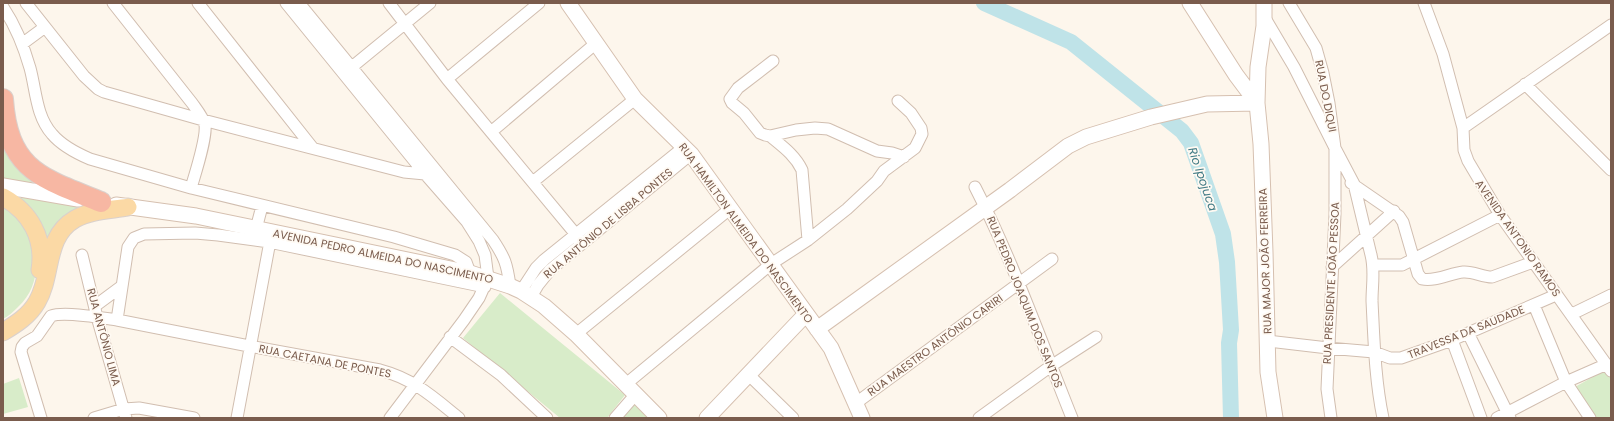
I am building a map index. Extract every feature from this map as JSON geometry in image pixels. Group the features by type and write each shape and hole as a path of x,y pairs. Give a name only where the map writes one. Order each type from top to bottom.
{"highway":[{"path":"3,99 4,116 10,138 13,146 24,162 51,182 101,202"}],"main road":[{"path":"3,197 19,208 33,226 38,236 41,248 41,263 35,288 30,298 15,316 3,324"},
{"path":"3,332 25,317 37,302 44,285 53,245 62,230 69,223 85,215 128,207"}],"street":[{"path":"26,3 84,76 98,89 115,96 203,120 404,172 430,172 497,246 504,257 520,291 536,268 580,238 688,150"},
{"path":"112,3 192,103 203,120 205,126 204,136 191,188"},
{"path":"198,3 312,147"},
{"path":"286,3 347,70 430,172 467,222 479,241 485,255 486,283 464,320 390,418"},
{"path":"299,3 347,70"},
{"path":"389,3 447,79 580,238"},
{"path":"347,70 430,3"},
{"path":"447,79 539,3"},
{"name":"RUA HAMILTON ALMEIDA DO NASCIMENTO","path":"568,3 635,99 688,150 831,348 862,418"},
{"path":"1190,3 1236,75 1257,104"},
{"name":"RUA DO DIQUI","path":"1289,3 1316,48 1329,103 1335,148"},
{"name":"AVENIDA ANTONIO RAMOS","path":"1424,3 1443,54 1463,128 1464,150 1468,161 1500,215 1532,262 1572,314 1609,367"},
{"path":"3,6 22,44 30,68 42,120 52,134 65,146 90,159 191,188 394,237 455,255 466,262 470,273"},
{"name":"RUA PRESIDENTE JOÃO PESSOA","path":"1264,10 1354,184 1374,265 1372,294 1374,352 1383,418"},
{"name":"RUA MAJOR JOÃO FERREIRA","path":"1264,10 1258,67 1257,104 1261,144 1268,372 1275,418"},
{"path":"1463,128 1611,25"},
{"path":"22,44 45,27"},
{"path":"491,132 596,44"},
{"path":"773,61 738,88 730,98 732,103 744,113 760,133 770,136 796,159 802,170 808,240"},
{"path":"1236,75 1258,67"},
{"path":"1525,84 1611,170"},
{"path":"534,182 635,99"},
{"path":"615,418 631,389 771,264 808,240 860,197 877,181 884,171 915,148 922,134 921,128 911,113 898,101"},
{"path":"817,329 1010,190 1068,146 1086,137 1151,117 1207,104 1257,104"},
{"path":"770,136 796,130 815,128 828,129 871,149 904,157"},
{"name":"RUA PRESIDENTE JOÃO PESSOA","path":"1331,418 1327,389 1335,214 1335,148"},
{"path":"1335,179 1354,184 1399,216 1403,222 1418,274 1425,280 1463,272 1492,277 1532,262"},
{"name":"AVENIDA PEDRO ALMEIDA DO NASCIMENTO","path":"3,186 128,207 196,216 256,229 270,237 470,273 486,283 520,291 544,306 576,334 659,418"},
{"name":"RUA PEDRO JOAQUIM DOS SANTOS","path":"975,187 1019,284 1072,418"},
{"path":"256,229 262,206"},
{"path":"576,334 731,208"},
{"path":"1332,267 1394,211"},
{"path":"1374,265 1398,266 1500,215"},
{"path":"117,320 128,247 134,238 144,234 195,233 270,237 486,283"},
{"name":"RUA CAETANA DE PONTES","path":"237,418 270,237"},
{"name":"RUA ANTÔNIO LIMA","path":"82,255 125,414"},
{"name":"RUA MAESTRO ANTÔNIO CARIRI","path":"856,403 1052,259"},
{"path":"96,311 122,286"},
{"name":"TRAVESSA DA SAUDADE","path":"1268,341 1374,352 1390,358 1401,358 1452,340 1556,295"},
{"path":"1572,314 1611,295"},
{"path":"1534,305 1566,382 1590,418"},
{"name":"RUA CAETANA DE PONTES","path":"41,418 22,358 22,347 28,341 37,336 51,316 96,311 117,320 395,374 416,384 459,418"},
{"path":"707,418 806,314"},
{"path":"1468,333 1505,416 1566,382 1609,367"},
{"path":"979,418 1052,366 1096,337"},
{"path":"450,338 501,375 547,418"},
{"path":"1452,340 1481,418"},
{"path":"749,375 793,418"},
{"path":"94,418 125,414 139,408 194,418"}],"green space":[{"path":"3,125 49,188 3,181"},
{"path":"3,191 102,207 78,213 44,263"},
{"path":"3,204 19,216 26,225 34,246 36,268 35,279 26,299 13,312 3,319"},
{"path":"500,293 625,395 607,418 560,418 463,338"},
{"path":"1605,370 1611,379 1611,418 1596,418 1575,387"},
{"path":"19,378 28,407 3,414 3,384"},
{"path":"636,394 659,418 615,418"}],"waterway":[{"name":"Rio Ipojuca","path":"984,3 1071,42 1182,131 1191,143 1223,234 1227,262 1231,330 1229,343 1231,418"}]}
